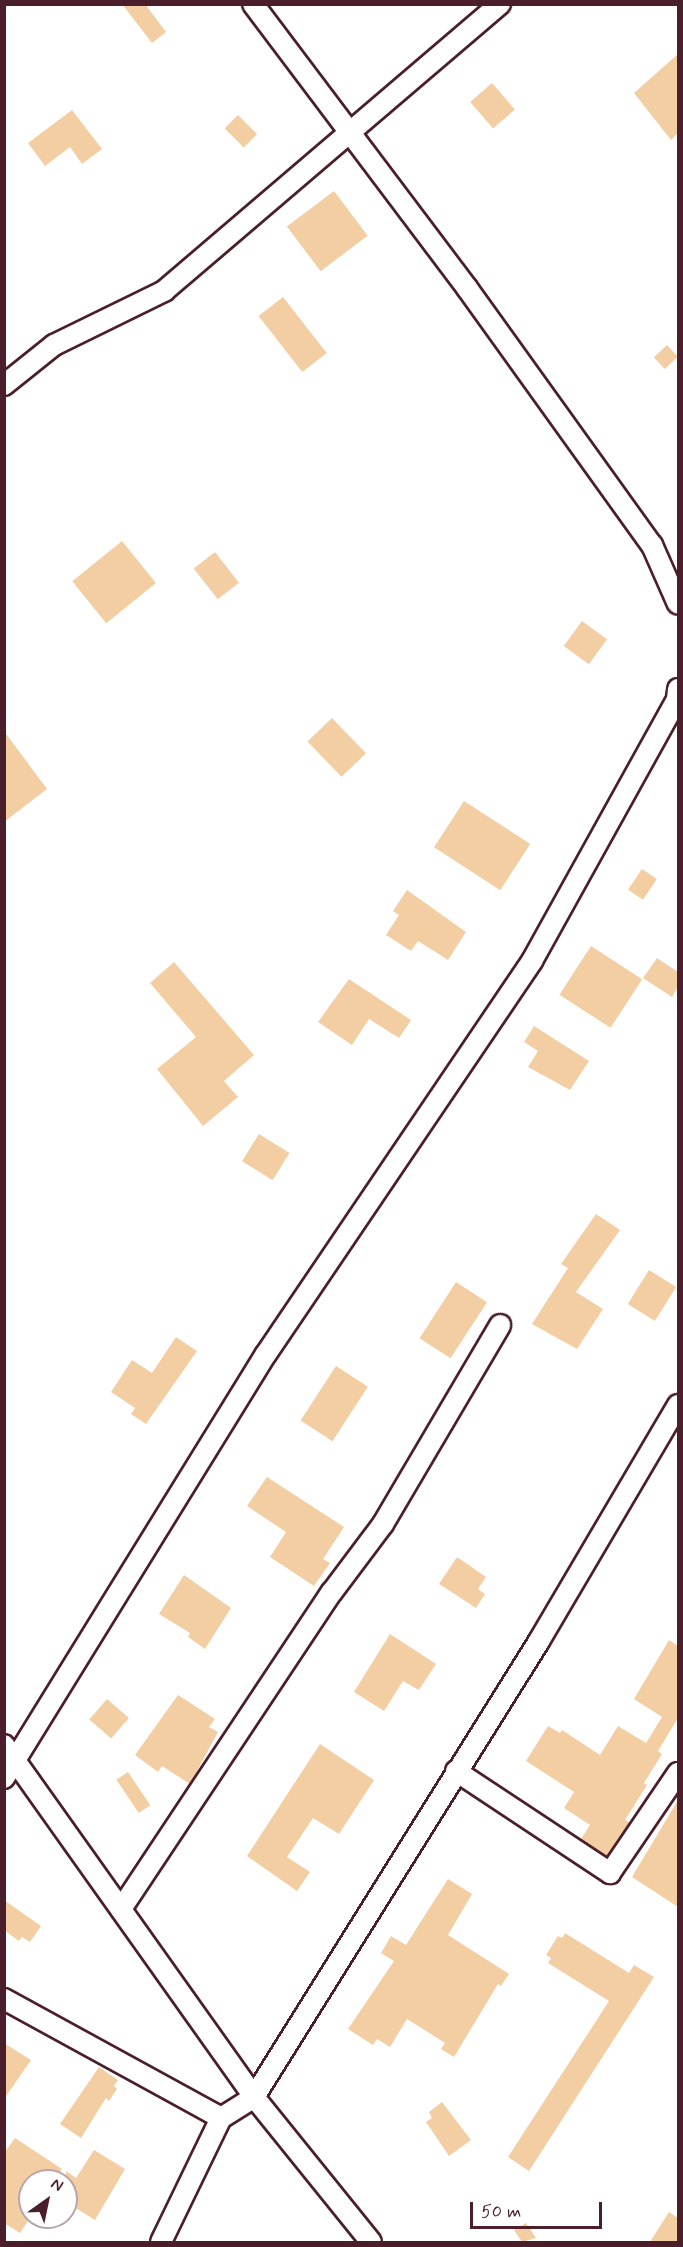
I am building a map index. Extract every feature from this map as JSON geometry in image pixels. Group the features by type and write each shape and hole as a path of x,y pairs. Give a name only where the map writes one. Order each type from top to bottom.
{"street":[{"path":"254,4 652,545 678,604"},
{"path":"4,385 54,345 164,291 500,4"},
{"path":"4,1778 266,1354 532,961 677,699 678,689"},
{"path":"121,1909 332,1592 382,1524 500,1325"},
{"path":"161,2242 221,2118 254,2097 539,1641 678,1404"},
{"path":"4,1745 254,2097 371,2242"},
{"path":"456,1771 610,1873 678,1773"},
{"path":"4,1999 221,2118"}],"building":[{"path":"122,4 145,4 166,32 152,43"},
{"path":"678,54 678,133 671,140 634,93"},
{"path":"492,83 515,109 493,128 470,102"},
{"path":"72,110 102,149 82,164 70,147 45,166 28,143"},
{"path":"238,115 257,134 244,148 225,128"},
{"path":"334,191 368,236 321,271 287,227"},
{"path":"283,297 327,353 302,372 259,316"},
{"path":"667,345 678,357 665,369 654,357"},
{"path":"122,541 156,583 106,623 72,581"},
{"path":"215,552 239,583 218,599 194,569"},
{"path":"582,621 607,639 589,664 564,646"},
{"path":"332,718 366,753 342,777 308,742"},
{"path":"4,731 47,789 4,822"},
{"path":"464,801 530,844 500,890 434,847"},
{"path":"642,869 657,879 643,900 628,890"},
{"path":"407,890 466,932 448,960 418,941 411,951 386,935 399,915 393,911"},
{"path":"591,946 642,979 611,1028 559,995"},
{"path":"657,958 678,972 678,987 672,997 643,978"},
{"path":"174,962 254,1055 224,1081 238,1097 203,1126 157,1069 196,1037 150,983"},
{"path":"349,979 411,1020 399,1038 369,1019 352,1045 318,1022"},
{"path":"534,1026 589,1061 570,1090 528,1067 538,1051 524,1042"},
{"path":"259,1134 290,1153 273,1180 242,1161"},
{"path":"596,1214 620,1230 576,1292 603,1309 577,1349 532,1324 568,1268 561,1264"},
{"path":"649,1270 676,1287 655,1321 628,1304"},
{"path":"456,1282 487,1302 451,1358 420,1338"},
{"path":"176,1337 197,1351 146,1424 131,1414 135,1408 111,1392 132,1360 152,1373"},
{"path":"336,1366 368,1387 332,1441 301,1421"},
{"path":"267,1477 344,1527 323,1559 330,1563 314,1586 270,1557 286,1532 247,1506"},
{"path":"457,1557 486,1577 478,1589 485,1594 476,1608 439,1584"},
{"path":"184,1575 231,1608 205,1649 188,1637 190,1633 159,1614"},
{"path":"390,1634 436,1664 419,1690 403,1681 384,1711 354,1692"},
{"path":"669,1640 678,1646 678,1718 658,1751 662,1754 644,1783 647,1785 625,1820 630,1823 607,1856 581,1839 590,1825 564,1808 574,1792 526,1761 548,1726 560,1733 562,1730 600,1755 618,1726 646,1743 662,1717 634,1699"},
{"path":"178,1695 215,1719 209,1727 218,1732 190,1784 162,1766 158,1772 135,1755"},
{"path":"107,1699 129,1718 111,1738 89,1719"},
{"path":"320,1744 374,1780 339,1834 313,1818 287,1857 310,1872 297,1891 247,1856"},
{"path":"128,1772 150,1805 139,1813 116,1780"},
{"path":"678,1800 678,1907 632,1877"},
{"path":"448,1879 472,1894 448,1935 509,1974 501,1986 498,1984 454,2057 441,2049 445,2043 407,2019 390,2047 377,2039 373,2045 348,2029 394,1961 381,1953 391,1936 406,1945"},
{"path":"4,1900 41,1926 30,1942 22,1937 19,1941 4,1930"},
{"path":"565,1933 629,1973 634,1965 654,1977 529,2171 508,2157 609,2001 548,1963 551,1958 546,1955 558,1936 562,1938"},
{"path":"4,2043 31,2060 4,2099"},
{"path":"99,2067 118,2080 114,2086 117,2089 109,2101 106,2098 81,2138 60,2124"},
{"path":"442,2102 471,2140 449,2156 426,2122 432,2118 429,2112"},
{"path":"15,2138 62,2169 18,2169 18,2229 23,2229 20,2233 4,2223 4,2153"},
{"path":"94,2150 125,2169 95,2220 78,2209 78,2175"},
{"path":"669,2212 678,2218 678,2242 650,2242"},
{"path":"526,2223 536,2238 522,2242 514,2230"}]}
